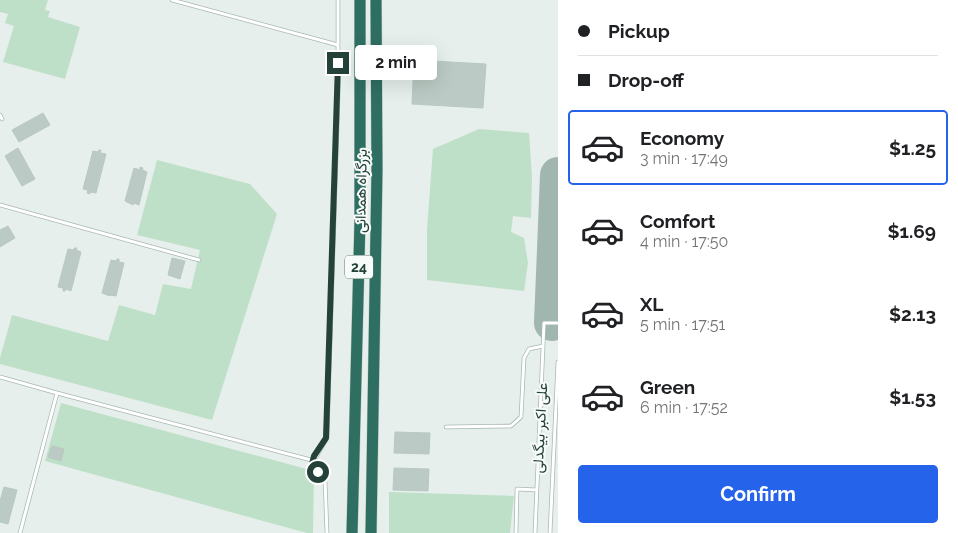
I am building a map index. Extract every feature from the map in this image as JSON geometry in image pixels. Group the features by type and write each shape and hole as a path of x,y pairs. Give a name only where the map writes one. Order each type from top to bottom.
{"highway":[{"name":"بزرگراه همدانی","path":"352,533 360,220 360,0"},
{"name":"بزرگراه همدانی","path":"371,533 377,170 376,0"}],"lane":[{"path":"172,0 338,45"},
{"path":"327,533 324,480 312,464 314,456 326,438 338,0"},
{"path":"0,205 198,260"},
{"name":"علی اکبر بیگدلی","path":"535,533 544,323 558,323"},
{"path":"446,427 511,426 521,417 524,358 529,349 543,346"},
{"name":"علی اکبر بیگدلی","path":"550,533 558,362"},
{"path":"0,377 311,460"},
{"path":"20,533 57,393"},
{"path":"516,533 517,490 537,490"}],"green space":[{"path":"0,0 48,0 45,10 50,11 48,17 80,27 65,79 3,62 14,26 5,23 8,14 0,12"},
{"path":"479,129 529,133 532,177 531,218 513,216 511,232 524,238 528,263 524,291 427,280 427,229 433,149"},
{"path":"157,160 250,184 277,214 212,420 0,364 12,315 108,341 119,305 155,315 163,284 191,289 200,250 137,235"},
{"path":"61,403 314,471 313,533 307,533 45,461"},
{"path":"389,492 514,496 510,533 389,533"}],"building":[{"path":"414,60 486,64 483,108 412,104"},
{"path":"43,113 50,125 19,142 12,130"},
{"path":"18,148 35,179 22,186 5,156"},
{"path":"101,150 100,153 106,154 96,193 90,192 90,194 87,193 88,190 83,189 93,151 98,152"},
{"path":"140,167 147,172 139,205 134,203 133,205 125,201 134,168 140,170"},
{"path":"8,226 15,238 0,247 0,230"},
{"path":"74,248 81,252 71,291 66,289 63,291 63,288 58,287 68,249 74,250"},
{"path":"172,258 185,261 180,279 168,275"},
{"path":"119,259 119,262 124,263 116,296 110,296 102,293 111,260 116,261"},
{"path":"395,432 430,433 429,454 394,453"},
{"path":"52,446 64,449 61,461 48,457"},
{"path":"394,468 429,469 428,491 393,490"},
{"path":"4,487 17,490 8,524 0,522 0,501"}],"runway":[{"path":"552,323 558,175"}],"route":[{"path":"318,472 312,464 314,456 326,438 338,63"}]}
